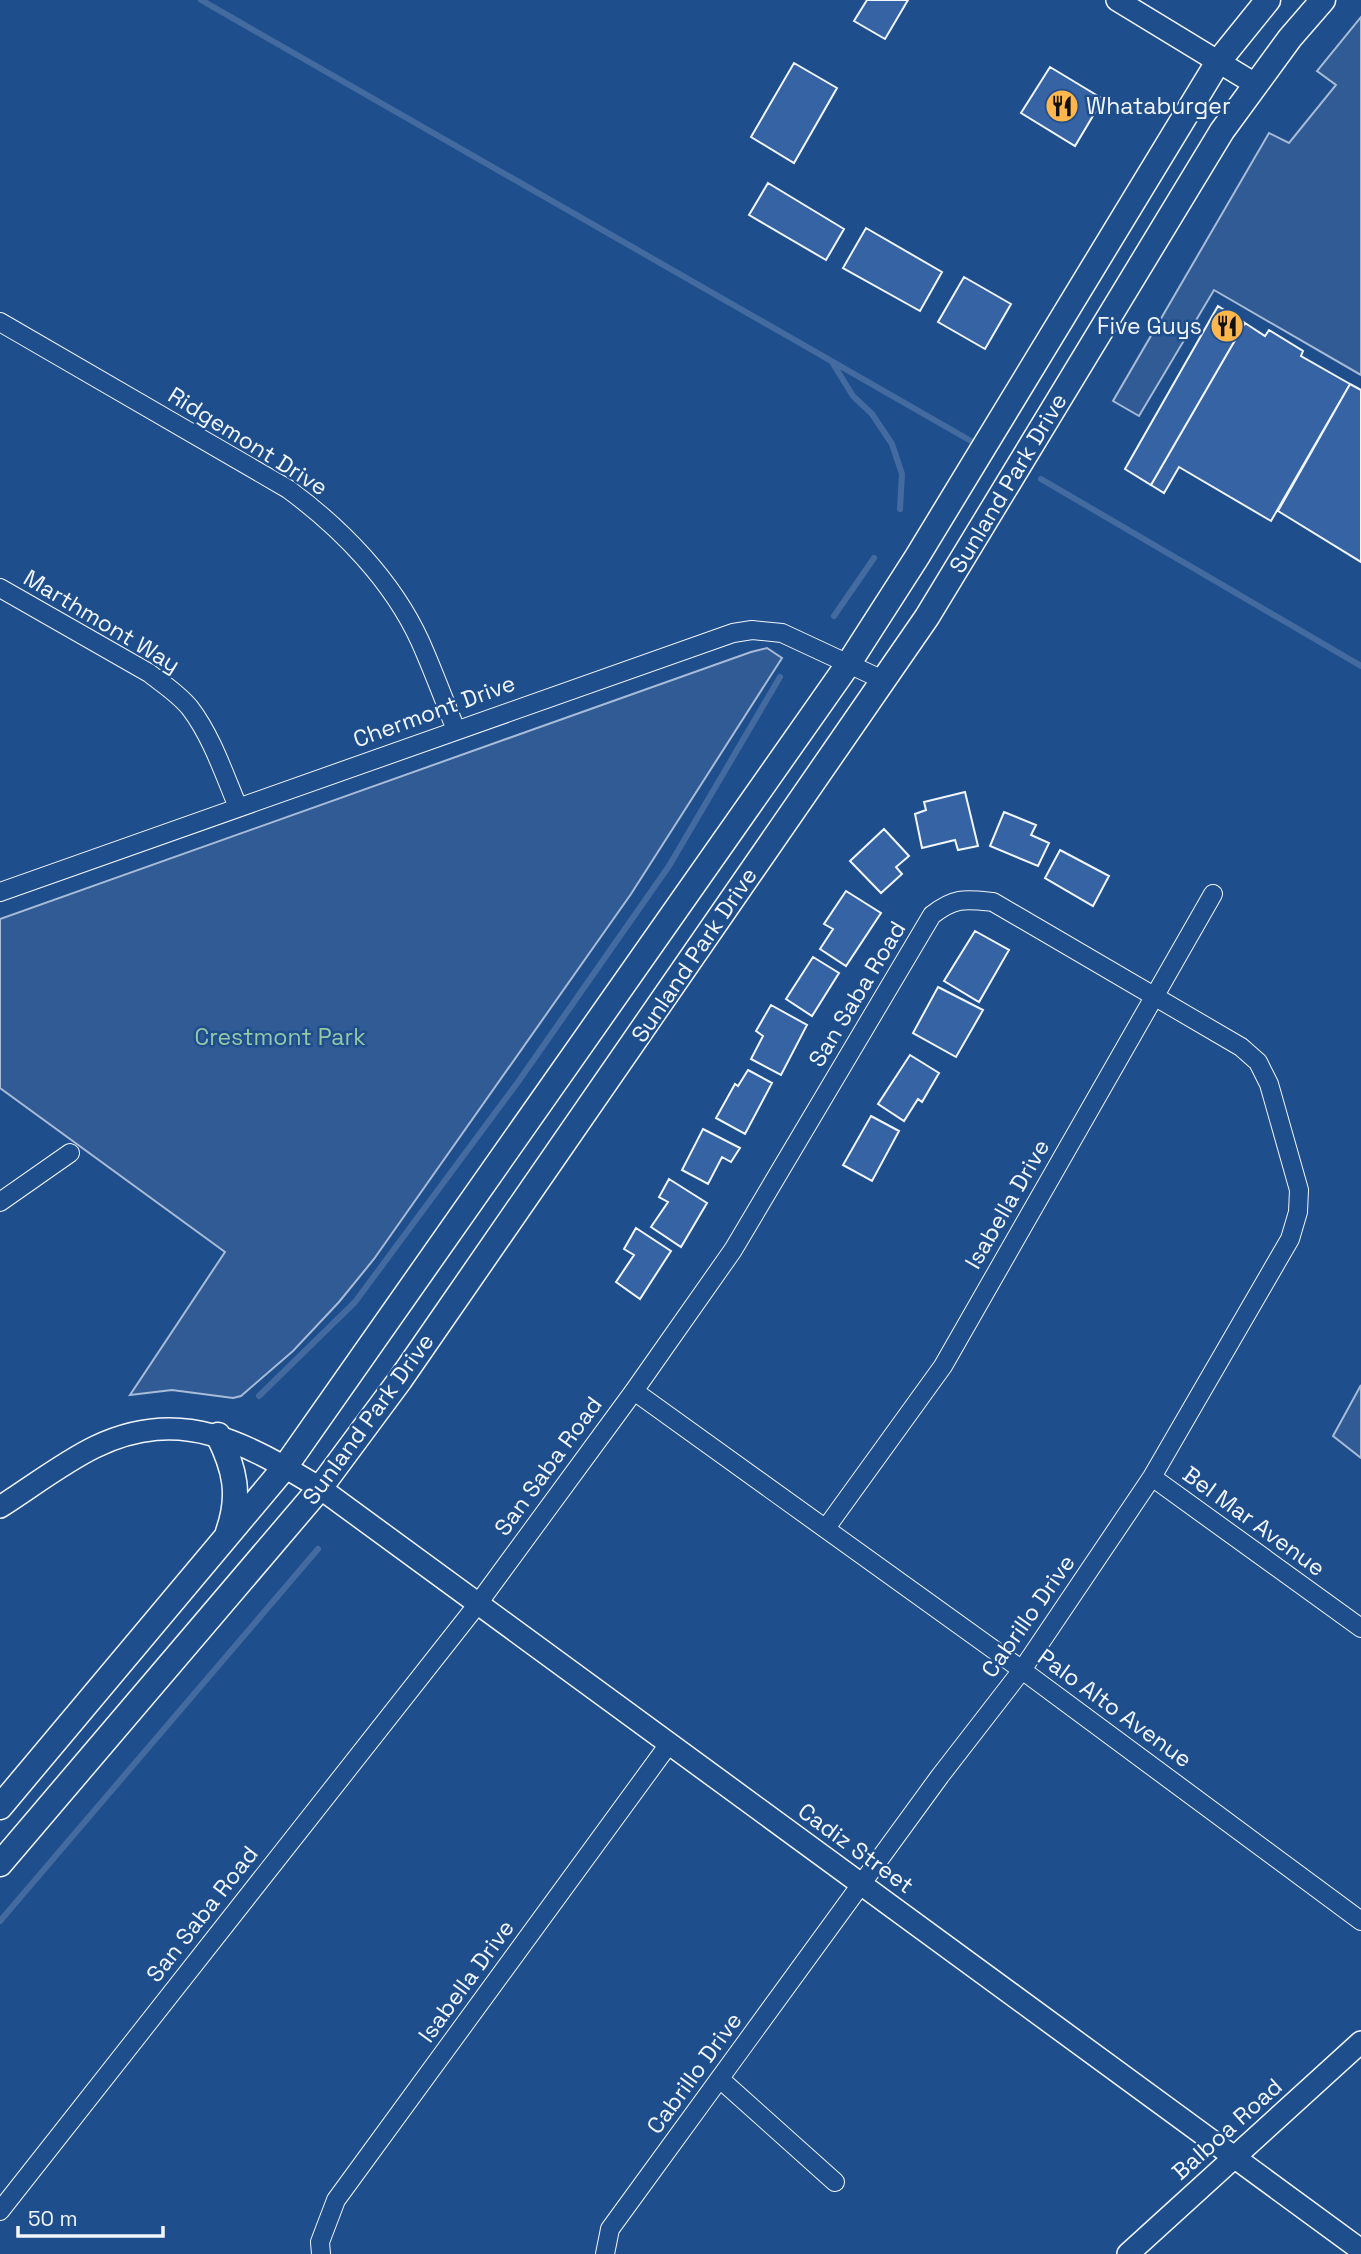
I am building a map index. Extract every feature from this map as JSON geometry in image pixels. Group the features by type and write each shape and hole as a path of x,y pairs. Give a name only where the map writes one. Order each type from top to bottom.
{"main road":[{"name":"Sunland Park Drive","path":"0,1807 285,1467 849,663 924,546 1218,62 1268,0"},
{"name":"Sunland Park Drive","path":"0,1864 320,1488 400,1380 927,617 1222,131 1290,38 1323,0"},
{"path":"218,1435 232,1463 235,1508 227,1536"}],"street":[{"path":"1117,0 1255,84"},
{"name":"Ridgemont Drive","path":"0,322 288,489 314,509 343,535 372,567 398,604 419,639 456,730"},
{"name":"Marthmont Way","path":"0,588 149,673 171,689 189,707 205,731 238,807"},
{"name":"Chermont Drive","path":"0,891 733,633 752,630 782,633 883,680"},
{"name":"Isabella Drive","path":"827,1528 943,1366 1213,894"},
{"name":"San Saba Road","path":"0,2211 477,1605 634,1391 733,1250 932,915 947,903 968,899 993,902 1154,996"},
{"name":"Cabrillo Drive","path":"604,2254 610,2228 861,1883 1022,1670 1152,1477 1290,1239 1298,1212 1299,1190 1269,1084 1258,1062 1241,1047 1154,996"},
{"path":"0,1202 70,1153"},
{"name":"Palo Alto Avenue","path":"634,1391 1022,1670 1361,1921"},
{"name":"Cadiz Street","path":"0,1507 94,1447 153,1428 187,1428 218,1435 285,1467 320,1488 1361,2250"},
{"name":"Bel Mar Avenue","path":"1152,1477 1361,1629"},
{"name":"Isabella Drive","path":"321,2254 320,2242 336,2200 669,1744"},
{"name":"Balboa Road","path":"1128,2254 1361,2042"},
{"path":"720,2080 835,2182"}],"shaded area":[{"path":"1361,17 1361,375 1214,290 1139,416 1113,401 1269,133 1289,143 1336,85 1317,71"},
{"name":"Crestmont Park","path":"767,648 782,658 631,894 374,1259 339,1302 293,1351 241,1396 233,1398 172,1390 130,1395 225,1252 0,1088 0,919"},
{"path":"1361,1385 1361,1458 1333,1436"}],"building":[{"path":"867,0 908,0 885,39 854,21"},
{"path":"794,63 837,88 794,163 751,137"},
{"name":"Whataburger","path":"1050,67 1103,99 1075,146 1021,113"},
{"path":"768,183 844,229 826,260 749,215"},
{"path":"866,228 942,272 920,311 843,268"},
{"path":"964,277 1011,304 985,349 938,322"},
{"path":"1218,306 1245,323 1151,485 1125,469"},
{"path":"1245,323 1265,336 1269,330 1303,351 1301,356 1350,384 1271,521 1179,467 1164,493 1151,485"},
{"path":"1350,384 1361,390 1361,562 1278,511"},
{"path":"965,792 978,846 958,850 955,840 922,848 915,814 926,810 924,802"},
{"path":"1004,812 1036,825 1031,835 1049,843 1038,866 990,846"},
{"path":"884,829 909,856 896,867 902,874 881,893 850,861"},
{"path":"1060,850 1109,876 1093,906 1045,878"},
{"path":"846,891 881,913 846,966 820,949 833,929 824,924"},
{"path":"975,931 1009,950 979,1002 944,981"},
{"path":"813,957 839,973 812,1016 786,999"},
{"path":"938,987 983,1010 956,1057 913,1033"},
{"path":"771,1005 807,1025 781,1075 751,1059 763,1036 756,1031"},
{"path":"910,1055 939,1073 922,1102 918,1099 904,1121 878,1104"},
{"path":"748,1070 772,1083 745,1134 716,1118 735,1084 738,1086"},
{"path":"871,1116 899,1131 872,1181 843,1165"},
{"path":"703,1129 740,1148 731,1162 722,1157 708,1184 682,1170"},
{"path":"669,1179 707,1203 681,1247 651,1227 668,1202 659,1197"},
{"path":"636,1228 671,1251 640,1299 616,1282 634,1255 624,1249"}],"waterway":[{"path":"201,0 971,441"},
{"path":"832,362 853,396 872,414 892,444 902,474 900,509"},
{"path":"1041,479 1361,666"},
{"path":"834,616 874,558"},
{"path":"259,1396 355,1302 518,1082 669,866 780,677"},
{"path":"0,1921 318,1549"}],"place":[{"name":"Whataburger","path":"1062,106"},
{"name":"Five Guys","path":"1227,326"}]}
